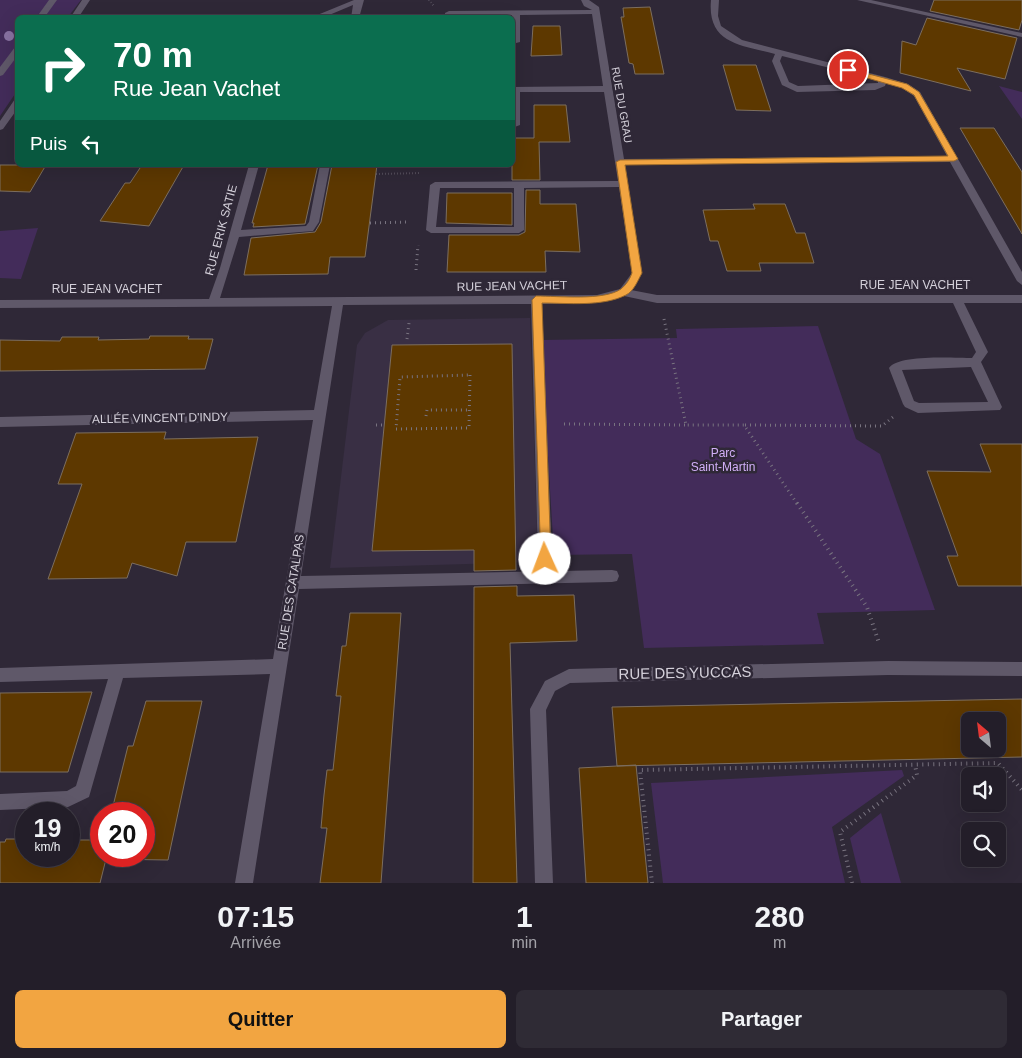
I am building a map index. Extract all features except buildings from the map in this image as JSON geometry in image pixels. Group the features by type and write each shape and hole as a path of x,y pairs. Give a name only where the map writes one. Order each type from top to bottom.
{"street":[{"path":"42,15 53,0"},
{"path":"76,15 86,0"},
{"path":"322,15 359,0"},
{"path":"355,15 359,0"},
{"path":"585,0 587,4 597,6"},
{"path":"715,0 713,20 723,34 739,42 882,79 905,86 917,94 1022,282"},
{"path":"861,0 1022,35"},
{"path":"449,15 449,13 516,13 597,6"},
{"name":"RUE DU GRAU","path":"597,6 607,89 637,273 624,292"},
{"path":"515,42 516,13"},
{"path":"780,52 776,61 786,83 797,89 875,87 882,84 882,79"},
{"path":"0,72 15,53"},
{"path":"515,90 607,89"},
{"path":"0,127 15,105"},
{"path":"515,108 515,125"},
{"path":"620,162 954,159"},
{"name":"RUE ERIK SATIE","path":"213,302 253,167"},
{"path":"234,234 309,229 314,222 325,167"},
{"path":"519,184 519,230 431,230 435,185 519,184 624,184"},
{"name":"RUE JEAN VACHET","path":"0,304 597,299 624,292 657,299 1022,299"},
{"path":"957,299 982,352 975,362"},
{"path":"536,300 545,559"},
{"name":"RUE DES CATALPAS","path":"244,883 338,302"},
{"path":"975,362 996,406 918,408 909,404 895,368 902,364 975,362"},
{"name":"ALLÉE VINCENT D'INDY","path":"0,422 320,415"},
{"path":"292,583 612,576"},
{"path":"0,674 279,666"},
{"name":"RUE DES YUCCAS","path":"544,883 538,709 550,686 569,676 888,668 1022,669"},
{"path":"0,802 68,799 83,791 118,671"}],"path":[{"path":"376,174 424,173"},
{"path":"370,223 412,222"},
{"path":"663,313 686,425"},
{"path":"407,339 410,316"},
{"path":"470,375 469,410 469,428 396,429 400,377 470,375"},
{"path":"541,424 882,426 909,404"},
{"path":"426,416 427,410 469,410"},
{"path":"376,425 384,425"},
{"path":"744,425 867,607 888,668"},
{"path":"652,883 640,770 998,763 1022,790"},
{"path":"852,883 840,832 917,775 915,764"}],"shaded area":[{"path":"530,318 538,562 330,568 357,345 365,333 388,320"}],"green space":[{"path":"0,0 81,0 70,15 15,15 15,94 0,116"},
{"path":"999,86 1022,92 1022,119"},
{"path":"38,228 21,279 0,278 0,231"},
{"name":"Parc Saint-Martin","path":"818,326 856,439 880,454 935,610 817,613 824,644 644,648 632,554 554,555 541,340 677,338 676,329"},
{"path":"902,770 904,776 832,827 845,883 663,883 651,783"},
{"path":"881,813 901,883 861,883 850,838"}],"route":[{"path":"545,559 536,300 597,299 624,292 633,282 637,273 620,162 954,159 917,94 905,86 848,70"}]}
